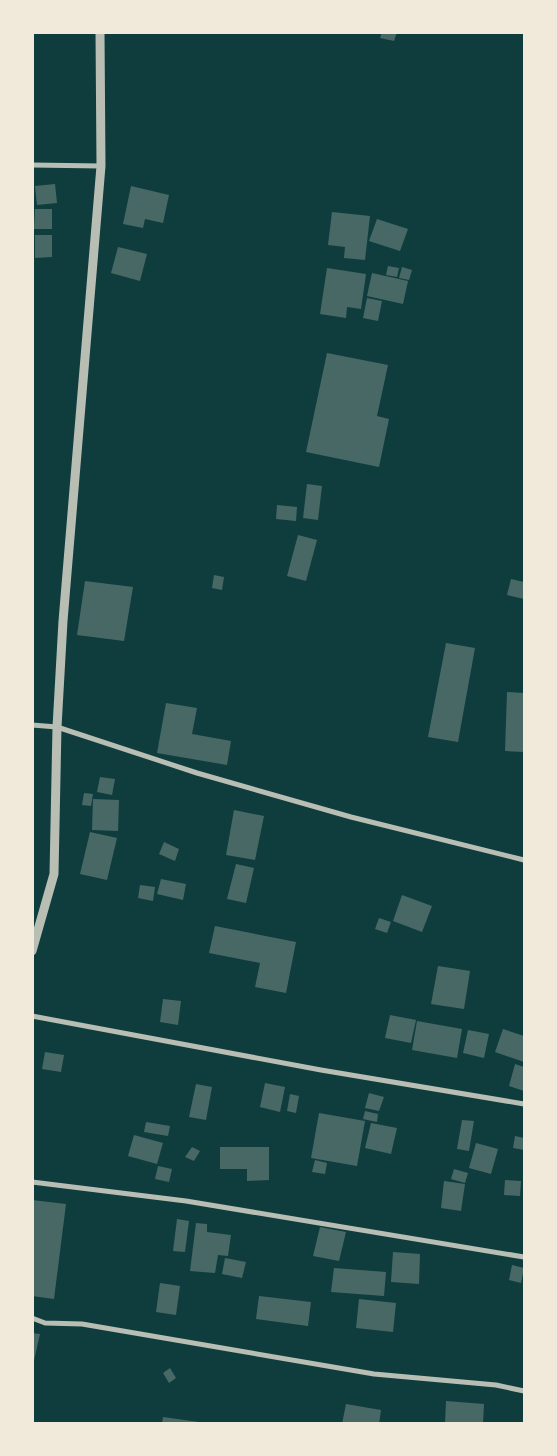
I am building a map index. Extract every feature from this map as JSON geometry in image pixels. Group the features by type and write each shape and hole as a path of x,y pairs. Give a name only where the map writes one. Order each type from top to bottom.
{"street":[{"path":"32,951 54,874 63,621 101,166 100,32"},
{"path":"32,165 101,166"},
{"path":"32,725 58,726 226,781 351,817 524,860"},
{"path":"32,1016 321,1070 524,1104"},
{"path":"32,1182 186,1201 524,1257"},
{"path":"32,1318 46,1323 82,1324 374,1374 496,1385 524,1391"}],"building":[{"path":"382,32 397,32 394,41 380,38"},
{"path":"55,184 57,203 37,205 35,186"},
{"path":"131,186 169,195 163,223 145,219 143,228 123,224"},
{"path":"35,209 52,209 52,229 34,229"},
{"path":"332,212 370,216 365,260 344,258 345,247 328,245"},
{"path":"377,219 408,229 400,251 369,241"},
{"path":"35,235 52,235 52,257 35,258"},
{"path":"118,247 147,254 140,281 111,273"},
{"path":"388,266 399,268 397,277 386,275"},
{"path":"402,267 412,270 409,280 399,278"},
{"path":"327,268 366,274 361,309 347,307 346,318 320,314"},
{"path":"372,273 408,281 403,304 367,296"},
{"path":"367,298 382,301 378,321 363,318"},
{"path":"327,353 388,365 377,416 389,419 379,467 306,452"},
{"path":"307,484 322,486 318,520 303,518"},
{"path":"277,505 297,507 296,521 276,519"},
{"path":"298,535 317,540 306,581 287,576"},
{"path":"214,575 224,577 222,590 212,588"},
{"path":"511,579 524,582 524,599 507,595"},
{"path":"85,581 133,587 124,641 77,635"},
{"path":"446,643 475,648 458,742 428,737"},
{"path":"507,692 524,693 524,752 505,751"},
{"path":"166,703 197,708 192,734 231,741 227,765 157,753"},
{"path":"100,777 115,779 112,795 97,792"},
{"path":"84,793 93,794 91,806 82,805"},
{"path":"93,799 119,800 118,831 92,830"},
{"path":"234,810 264,816 255,860 226,855"},
{"path":"90,832 117,838 107,880 80,874"},
{"path":"164,842 179,849 175,861 159,854"},
{"path":"236,864 254,868 246,903 227,899"},
{"path":"161,879 186,884 183,900 157,894"},
{"path":"140,885 155,887 153,901 138,898"},
{"path":"402,895 432,906 422,932 393,921"},
{"path":"379,918 391,922 387,933 375,929"},
{"path":"215,926 296,942 286,993 255,987 260,963 209,953"},
{"path":"438,966 470,971 464,1009 431,1004"},
{"path":"163,999 181,1001 178,1025 160,1022"},
{"path":"390,1015 416,1020 411,1043 385,1038"},
{"path":"417,1021 462,1029 457,1058 412,1050"},
{"path":"503,1029 524,1036 524,1062 495,1052"},
{"path":"468,1030 489,1034 484,1058 463,1053"},
{"path":"45,1052 64,1055 61,1072 42,1069"},
{"path":"515,1064 524,1067 524,1091 509,1086"},
{"path":"265,1083 285,1087 280,1112 260,1107"},
{"path":"196,1084 212,1087 206,1120 189,1117"},
{"path":"369,1093 384,1097 379,1111 365,1108"},
{"path":"290,1094 299,1096 296,1113 287,1111"},
{"path":"365,1111 378,1114 377,1122 363,1119"},
{"path":"319,1113 365,1121 357,1166 311,1158"},
{"path":"462,1120 474,1121 469,1151 457,1149"},
{"path":"146,1122 170,1126 168,1136 144,1132"},
{"path":"371,1123 397,1128 391,1154 365,1148"},
{"path":"134,1135 163,1143 157,1164 128,1156"},
{"path":"515,1136 524,1138 524,1150 513,1148"},
{"path":"476,1143 498,1149 491,1174 469,1168"},
{"path":"192,1147 200,1151 194,1161 185,1157"},
{"path":"220,1147 269,1147 269,1180 247,1181 247,1169 220,1169"},
{"path":"315,1160 327,1163 325,1174 312,1172"},
{"path":"158,1166 172,1169 169,1182 155,1179"},
{"path":"454,1169 468,1173 465,1183 451,1179"},
{"path":"505,1180 521,1181 520,1196 504,1195"},
{"path":"444,1181 465,1184 461,1211 441,1208"},
{"path":"32,1200 66,1204 54,1299 32,1296"},
{"path":"177,1219 189,1221 185,1252 173,1251"},
{"path":"196,1223 207,1224 207,1232 231,1235 228,1256 218,1255 215,1273 190,1271"},
{"path":"320,1227 346,1232 339,1261 313,1256"},
{"path":"393,1252 420,1254 419,1284 391,1282"},
{"path":"225,1258 246,1262 242,1278 222,1274"},
{"path":"512,1265 524,1268 521,1283 509,1280"},
{"path":"334,1268 386,1272 384,1296 331,1292"},
{"path":"160,1283 180,1286 176,1315 156,1312"},
{"path":"259,1296 311,1302 308,1326 256,1319"},
{"path":"359,1299 396,1303 393,1332 356,1328"},
{"path":"32,1333 40,1334 33,1365 32,1365"},
{"path":"170,1368 176,1378 169,1383 163,1373"},
{"path":"446,1401 484,1404 483,1424 445,1424"},
{"path":"346,1404 381,1410 379,1424 342,1424"},
{"path":"163,1417 199,1422 199,1424 162,1424"}]}
